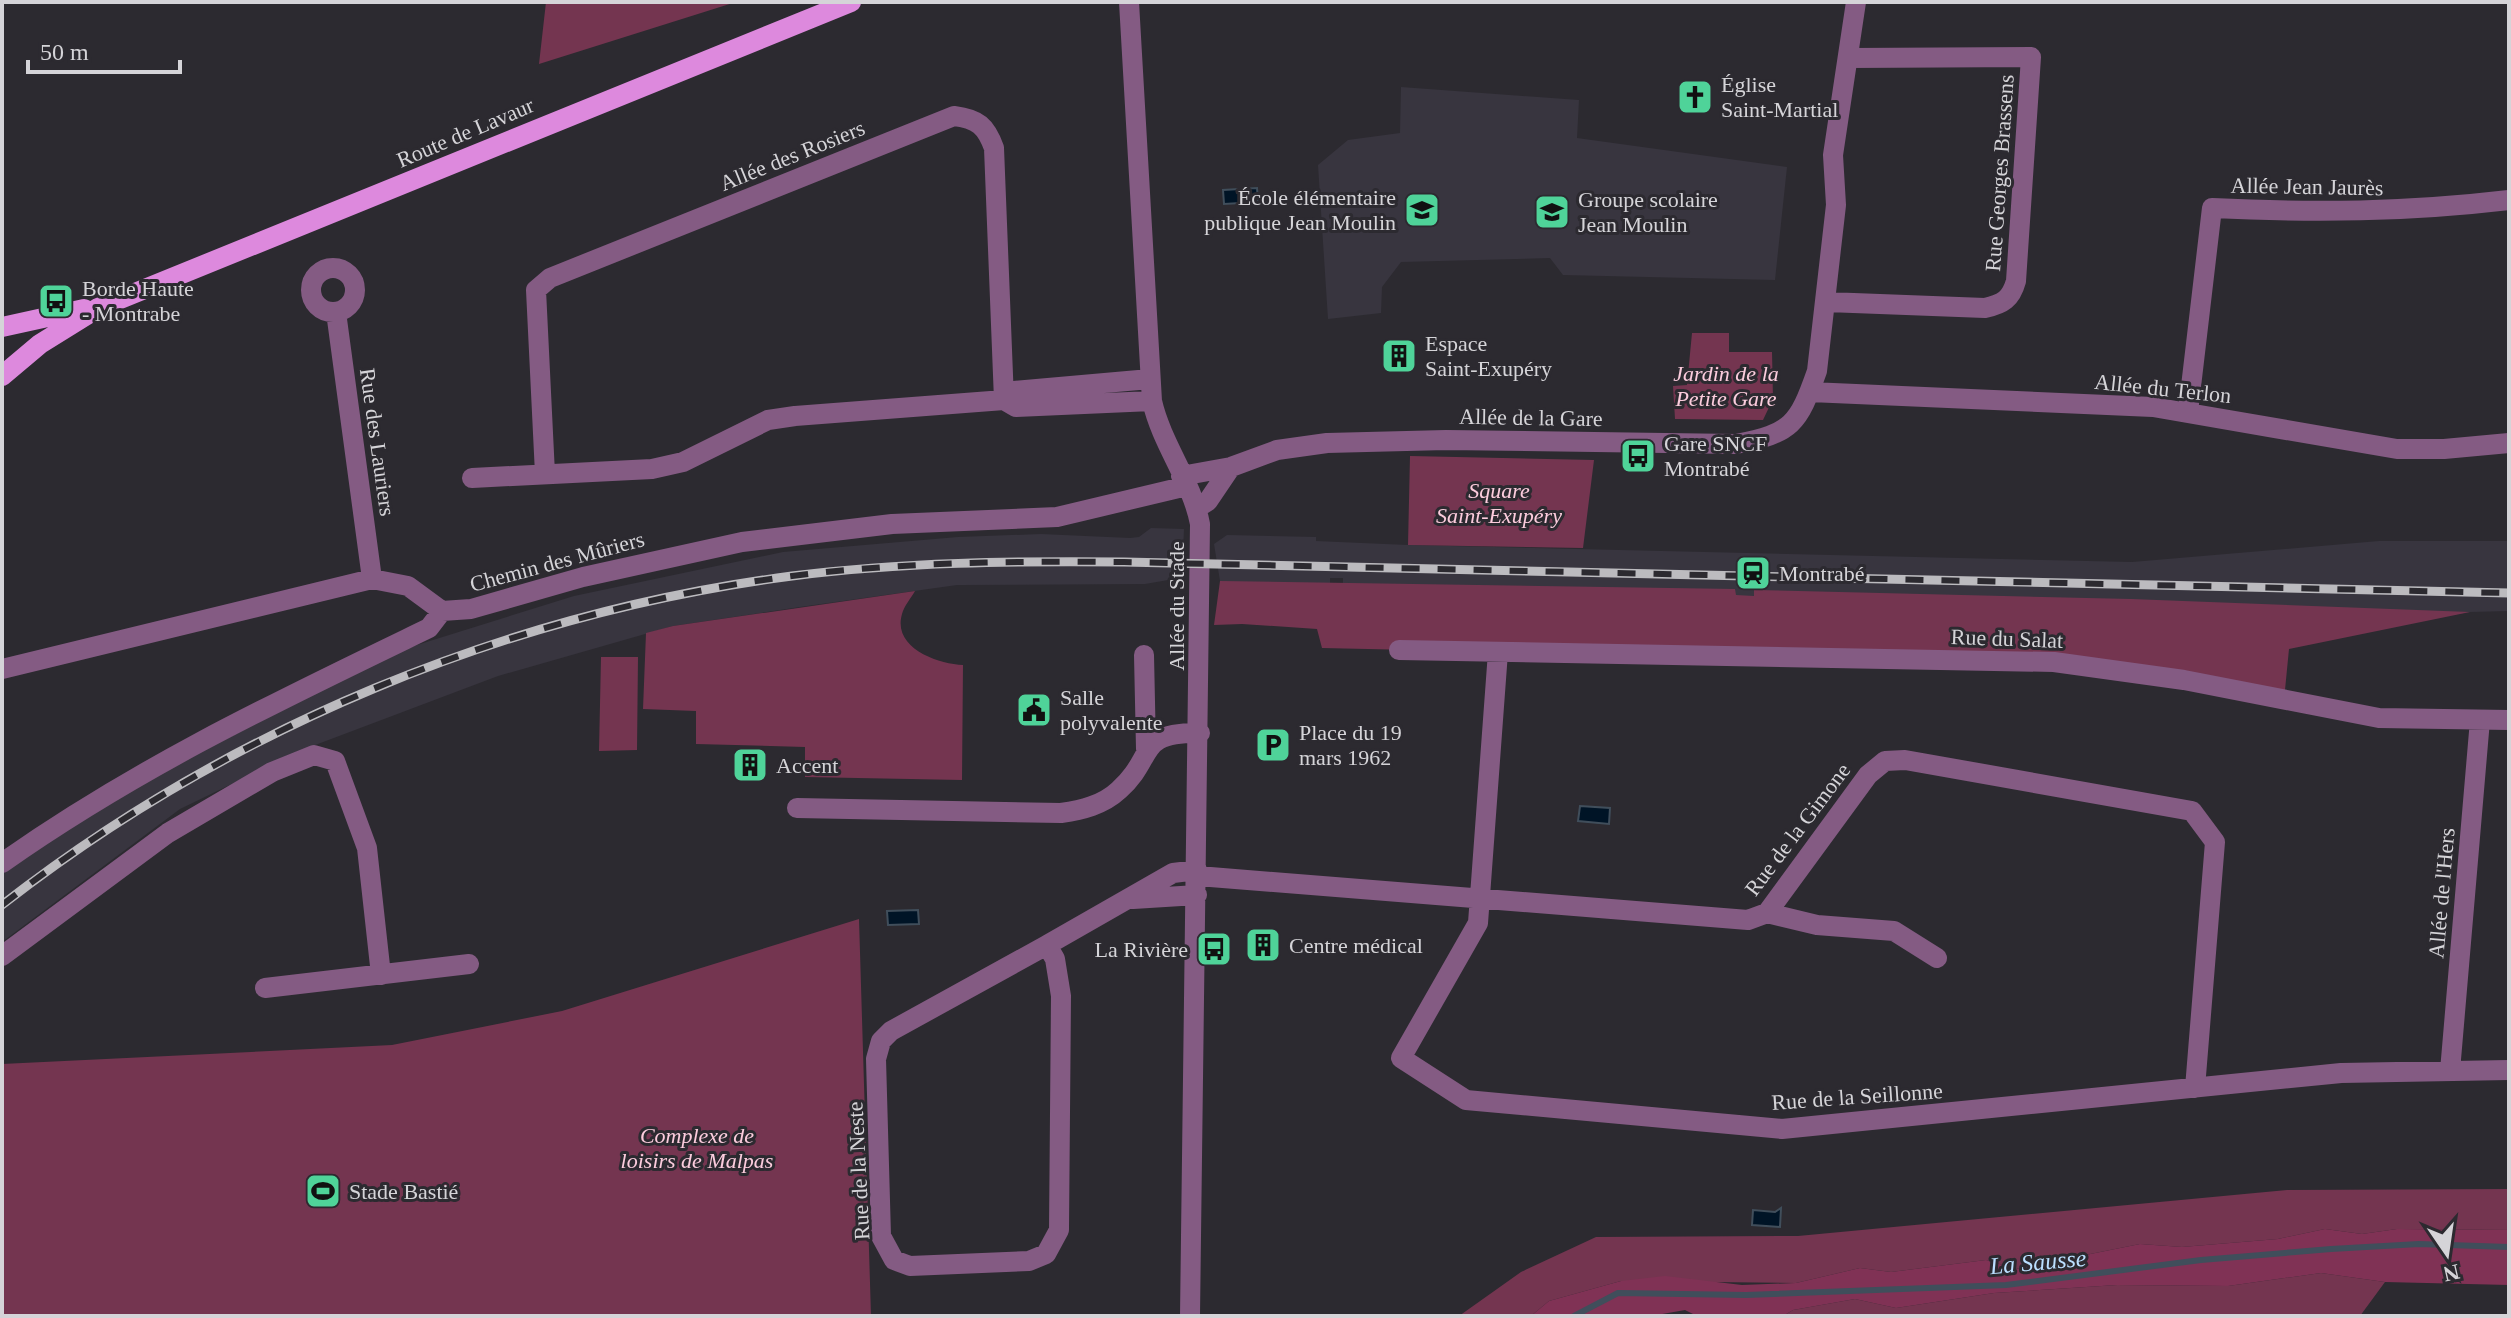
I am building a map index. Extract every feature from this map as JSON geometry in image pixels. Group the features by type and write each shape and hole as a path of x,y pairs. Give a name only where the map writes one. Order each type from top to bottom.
{"main road":[{"name":"Route de Lavaur","path":"2,376 40,344 98,308 827,6 851,2"},
{"name":"Route de Lavaur","path":"2,327 98,308"}],"street":[{"name":"Allée du Stade","path":"1129,2 1152,401 1160,432 1197,508 1201,563 1190,1316"},
{"name":"Allée de la Gare","path":"1184,481 1277,450 1360,441 1736,444 1776,435 1787,429 1810,392 1817,371 1836,205 1833,155 1856,2"},
{"name":"Rue Georges Brassens","path":"1827,302 1985,308 2000,305 2010,297 2016,281 2031,57 1850,58"},
{"name":"Allée des Rosiers","path":"545,474 536,290 550,278 954,116 972,118 987,128 994,148 1004,400"},
{"name":"Allée Jean Jaurès","path":"2188,412 2212,208 2331,214 2425,210 2509,200"},
{"name":"Rue des Lauriers","path":"336,312 372,579"},
{"path":"1004,400 1014,391 1150,379"},
{"name":"Allée du Terlon","path":"1810,392 2153,407 2397,449 2444,449 2509,443"},
{"path":"472,478 652,469 683,462 768,420 795,416 1004,400 1016,407 1152,401"},
{"path":"1197,508 1208,501 1231,467"},
{"name":"Chemin des Mûriers","path":"442,611 471,609 583,577 742,542 892,524 1057,517 1184,481"},
{"path":"2,669 372,579 408,586 442,611 429,628 227,725 113,789 2,863"},
{"name":"Rue du Salat","path":"1399,650 2054,662 2184,680 2379,718 2509,720"},
{"path":"1479,897 1498,652"},
{"path":"1144,655 1146,749"},
{"name":"Allée de l'Hers","path":"2450,1071 2480,720"},
{"path":"797,808 949,812 1080,810 1118,792 1131,777 1146,749 1169,733 1200,733"},
{"path":"2,956 168,833 272,772 314,755 335,761 367,848 381,975"},
{"name":"Rue de la Gimone","path":"1197,880 1479,897 1748,920 1767,913 1868,775 1885,761 1905,760 2192,811 2215,842 2195,1088"},
{"name":"Rue de la Neste","path":"1047,945 1055,959 1061,996 1059,1230 1053,1245 1046,1254 1029,1261 910,1266 894,1260 881,1236 876,1059 881,1041 891,1031 1047,945 1129,900 1197,880"},
{"name":"Rue de la Seillonne","path":"1479,897 1478,923 1401,1058 1466,1100 1782,1129 2341,1073 2509,1070"},
{"path":"1767,913 1817,925 1894,931 1937,958"},
{"path":"265,988 469,964"}],"shaded area":[{"name":"Groupe scolaire Jean Moulin","path":"1401,87 1579,100 1577,138 1787,167 1775,280 1563,275 1550,258 1401,262 1382,287 1381,313 1328,319 1318,165 1348,140 1400,133"},
{"path":"1151,528 1184,529 1182,574 1174,579 1145,584 957,585 800,607 673,626 498,676 302,750 180,809 2,942 2,869 99,804 387,657 417,645 574,596 783,552 958,537 1041,534 1130,538 1139,537"},
{"path":"1227,535 1316,537 1316,541 1408,545 2132,562 2379,541 2509,541 2509,611 2470,612 2309,638 1343,584 1343,578 1330,578 1330,592 1233,589 1220,581 1214,544"},
{"path":"2325,1229 2362,1234 2397,1229 2509,1230 2509,1285 2385,1282 2321,1273 2228,1286 2117,1285 1994,1293 1896,1308 1855,1299 1793,1310 1783,1316 1697,1316 1685,1310 1651,1316 1531,1316 1549,1301 1621,1281 1665,1276 1742,1285 1796,1283 1860,1268 1891,1272 1986,1260 2016,1269 2140,1244 2182,1247 2278,1239"}],"green space":[{"path":"546,2 736,2 539,64"},
{"name":"Jardin de la Petite Gare","path":"1692,333 1729,333 1729,352 1772,352 1773,399 1763,420 1675,419 1673,386 1687,385"},
{"name":"Square Saint-Exupéry","path":"1410,456 1594,460 1583,548 1408,545"},
{"path":"1220,581 1735,589 1736,595 1754,596 1754,590 2131,599 2470,612 2289,649 2284,700 2093,665 1322,648 1317,629 1214,625"},
{"path":"915,591 902,614 904,636 919,652 963,665 962,780 805,777 805,747 696,744 696,711 643,709 646,633 673,626"},
{"path":"601,657 638,657 637,750 599,751"},
{"name":"Complexe de loisirs de Malpas","path":"859,919 871,1316 2,1316 2,1064 392,1045 562,1011"},
{"path":"2509,1189 2509,1230 2397,1229 2362,1234 2325,1229 2278,1239 2182,1247 2140,1244 2016,1269 1986,1260 1891,1272 1860,1268 1796,1283 1621,1281 1549,1301 1531,1316 1459,1316 1521,1272 1596,1237 1798,1236 2287,1190"},
{"path":"2321,1273 2385,1282 2360,1316 1783,1316 1793,1310 1855,1299 1896,1308 1994,1293 2117,1285 2228,1286"}],"water":[{"path":"1257,188 1258,202 1224,204 1223,190"},
{"path":"1580,806 1610,808 1609,824 1578,821"},
{"path":"918,910 919,924 888,925 887,911"},
{"path":"1781,1208 1780,1227 1752,1225 1753,1210 1775,1212"}],"waterway":[{"name":"La Sausse","path":"1574,1316 1618,1293 1746,1295 2006,1285 2201,1260 2331,1249 2419,1244 2509,1247"}],"railway":[{"path":"2,905 89,842 181,784 277,733 375,688 477,650 580,618 686,594 792,576 958,563 1124,562 2509,593"}],"place":[{"name":"Église Saint-Martial","path":"1695,97"},
{"name":"École élémentaire publique Jean Moulin","path":"1422,210"},
{"name":"Groupe scolaire Jean Moulin","path":"1552,212"},
{"name":"Borde Haute - Montrabe","path":"56,301"},
{"name":"Espace Saint-Exupéry","path":"1399,356"},
{"name":"Gare SNCF Montrabé","path":"1638,456"},
{"name":"Montrabé","path":"1753,573"},
{"name":"Salle polyvalente","path":"1034,710"},
{"name":"Place du 19 mars 1962","path":"1273,745"},
{"name":"Accent","path":"750,765"},
{"name":"Centre médical","path":"1263,945"},
{"name":"La Rivière","path":"1214,949"},
{"name":"Stade Bastié","path":"323,1191"}]}
